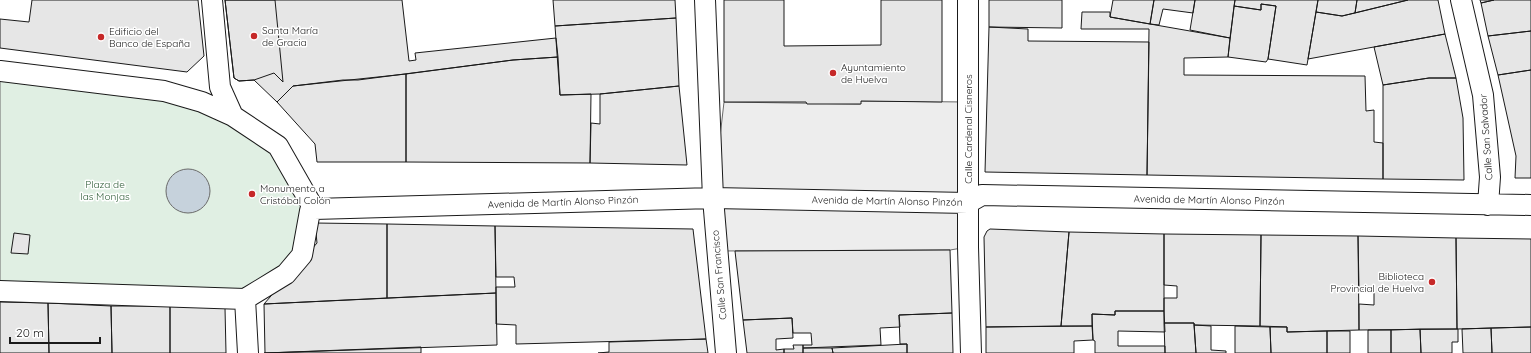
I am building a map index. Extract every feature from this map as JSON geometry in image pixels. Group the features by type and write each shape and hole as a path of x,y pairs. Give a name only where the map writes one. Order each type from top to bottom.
{"street":[{"path":"212,0 220,87 233,116"},
{"name":"Calle San Francisco","path":"705,0 713,198 726,353"},
{"name":"Calle Cardenal Cisneros","path":"968,0 968,203 971,353"},
{"name":"Calle San Salvador","path":"1461,0 1483,96 1490,177 1488,205"},
{"path":"0,71 164,91 202,102 233,116 278,146 314,209 310,211 302,255 286,274 245,299 0,291"},
{"name":"Avenida de Martín Alonso Pinzón","path":"314,209 713,198 968,203 982,195 1531,205"},
{"path":"245,299 248,353"}],"green space":[{"name":"Plaza de las Monjas","path":"0,71 164,91 278,146 314,209 302,255 245,299 0,291"}],"shaded area":[{"path":"861,101 967,102 968,247 950,250 717,251 713,198 724,102 860,104"},
{"path":"184,169 192,169 197,170 204,175 209,182 209,200 204,207 197,212 184,213 176,210 169,203 166,195 166,187 169,179 176,172"}],"building":[{"name":"Edificio del Banco de España","path":"32,0 198,0 204,56 187,72 0,48 0,19 29,22"},
{"name":"Santa María de Gracia","path":"225,0 275,0 283,82 274,73 254,80 239,81 234,78"},
{"path":"225,0 402,0 409,61 416,60 415,53 556,38 558,57 513,60 358,80 343,80 293,86 277,102 254,80 239,81 234,78"},
{"path":"553,0 675,0 676,18 555,26"},
{"name":"Ayuntamiento de Huelva","path":"724,0 784,0 784,46 881,45 881,0 942,0 942,102 861,101 861,104 807,104 806,102 724,102"},
{"path":"989,0 1062,0 1062,28 989,27"},
{"path":"1113,0 1154,0 1150,24 1110,17"},
{"path":"1154,0 1195,0 1193,13 1163,9 1159,25 1150,24"},
{"path":"1195,0 1235,0 1230,38 1190,30"},
{"path":"1235,0 1318,0 1307,65 1268,59 1276,6 1261,4 1261,10 1234,6"},
{"path":"1318,0 1357,0 1355,13 1342,16 1316,12"},
{"path":"1357,0 1408,0 1355,13"},
{"path":"1408,0 1438,0 1445,34 1308,59 1316,12 1342,16"},
{"path":"1480,0 1494,0 1481,3"},
{"path":"1494,0 1531,0 1531,31 1488,36 1481,3"},
{"path":"1261,4 1276,6 1268,59 1266,62 1228,57 1234,6 1261,10"},
{"path":"1082,12 1110,12 1110,17 1230,38 1228,57 1184,58 1184,75 1365,76 1366,111 1374,110 1374,142 1383,143 1383,179 1147,175 1149,29 1081,29"},
{"path":"676,18 679,86 600,94 560,95 555,26"},
{"path":"989,27 1028,29 1028,41 1149,42 1147,175 985,172"},
{"path":"1531,31 1531,70 1498,75 1488,36"},
{"path":"1445,34 1456,78 1429,78 1383,85 1374,47"},
{"path":"558,57 560,95 591,94 590,163 406,162 406,74 513,60"},
{"path":"1531,70 1531,178 1515,178 1516,156 1498,75"},
{"path":"406,74 406,162 317,162 315,144 277,102 293,86"},
{"path":"1429,78 1456,78 1463,118 1464,180 1383,179 1383,85"},
{"path":"679,86 687,165 590,163 591,123 600,124 600,94"},
{"path":"315,223 387,224 387,298 264,304 317,243"},
{"path":"387,224 495,226 496,293 387,298"},
{"path":"495,226 693,229 706,339 516,344 516,325 496,324 496,287 515,287 514,277 496,277"},
{"path":"990,229 1069,232 1061,326 986,327 984,237"},
{"path":"1069,232 1164,234 1164,311 1115,311 1115,315 1092,314 1092,326 1061,326"},
{"path":"14,233 30,235 28,254 11,253"},
{"path":"1164,234 1261,235 1260,326 1164,323 1164,298 1177,298 1177,286 1164,285"},
{"path":"1261,235 1358,236 1359,330 1287,332 1287,327 1260,326"},
{"path":"1358,236 1456,238 1457,329 1359,330 1359,304 1374,305 1374,289 1359,289"},
{"path":"1456,238 1531,239 1531,327 1457,329"},
{"path":"950,250 952,313 899,315 900,327 880,328 881,345 803,348 803,345 812,345 811,333 793,333 792,318 743,320 735,251"},
{"path":"496,293 497,345 265,353 264,304"},
{"path":"0,302 48,303 49,353 0,353"},
{"path":"48,303 111,306 112,353 49,353"},
{"path":"111,306 170,306 170,353 112,353"},
{"path":"170,306 225,308 226,353 170,353"},
{"path":"1115,311 1164,311 1165,332 1118,331 1118,346 1165,346 1165,353 1095,353 1092,314 1115,315"},
{"path":"952,313 953,353 907,353 907,344 900,344 899,315"},
{"path":"792,318 793,338 776,339 776,350 784,349 784,353 747,353 743,320"},
{"path":"1164,323 1194,323 1196,353 1165,353"},
{"path":"1194,325 1211,326 1211,350 1226,351 1226,353 1196,353"},
{"path":"1092,326 1093,340 1074,341 1074,353 986,353 986,327"},
{"path":"1235,326 1270,327 1271,353 1235,353"},
{"path":"1270,327 1287,327 1287,332 1327,331 1327,353 1271,353"},
{"path":"1531,327 1531,353 1492,353 1491,328"},
{"path":"1491,328 1492,353 1463,353 1462,329"},
{"path":"1420,329 1421,353 1391,353 1391,330"},
{"path":"1420,329 1458,329 1458,342 1452,342 1452,353 1421,353"},
{"path":"1368,330 1391,330 1391,353 1368,353"},
{"path":"1327,331 1350,331 1350,353 1327,353"},
{"path":"706,339 708,353 598,353 609,352 609,342"},
{"path":"907,344 907,353 833,353 832,348"},
{"path":"793,345 803,345 803,353 784,353 784,349 794,349"},
{"path":"421,347 421,353 265,353"},
{"path":"803,348 832,348 833,353 803,353"}],"place":[{"name":"Santa María de Gracia","path":"254,36"},
{"name":"Edificio del Banco de España","path":"101,37"},
{"name":"Ayuntamiento de Huelva","path":"833,73"},
{"name":"Monumento a Cristóbal Colón","path":"252,194"},
{"name":"Biblioteca Provincial de Huelva","path":"1432,282"}]}
